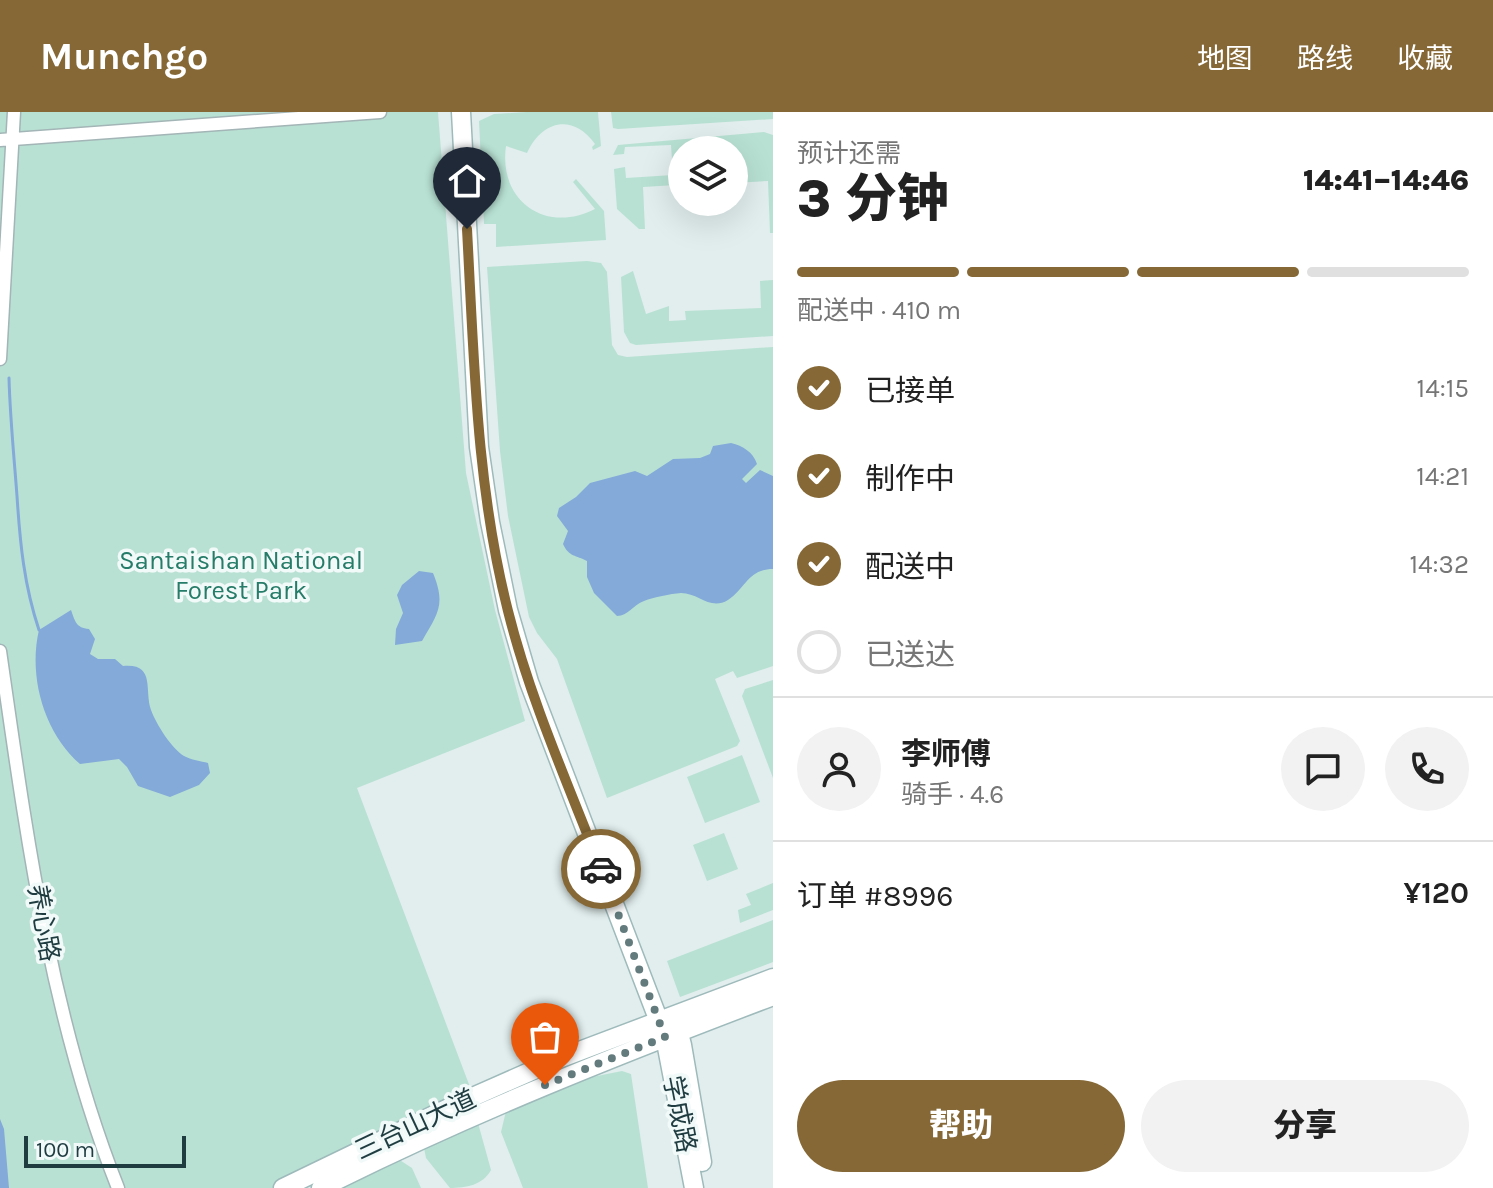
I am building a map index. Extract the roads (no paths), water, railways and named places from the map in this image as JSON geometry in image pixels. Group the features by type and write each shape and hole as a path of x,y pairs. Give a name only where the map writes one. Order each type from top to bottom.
{"main road":[{"name":"学成路","path":"461,112 479,447 508,610 529,682 669,1026 706,1188"},
{"name":"三台山大道","path":"321,1188 422,1138 773,978"},
{"name":"三台山大道","path":"283,1188 459,1103 561,1058 773,996"},
{"name":"学成路","path":"669,1026 694,1188"}],"street":[{"path":"0,359 7,140 14,112"},
{"path":"7,140 380,112"},
{"name":"养心路","path":"0,651 21,801 53,975 94,1127 118,1188"}],"water":[{"path":"731,443 747,450 757,464 742,479 746,483 760,470 773,476 773,569 758,572 722,603 710,603 677,593 644,601 617,616 594,593 587,577 587,561 570,554 565,548 563,544 568,531 557,516 559,508 590,483 635,471 647,476 673,459 700,458 710,454 713,446"},
{"path":"419,571 433,573 439,593 438,608 422,641 395,645 396,629 403,613 397,595 402,585"},
{"path":"71,610 77,623 89,629 95,639 90,654 98,659 115,659 123,666 133,666 145,673 151,710 165,736 184,756 208,763 210,773 199,785 170,797 138,786 119,759 80,764 67,751 48,720 42,703 36,648 39,630"},
{"path":"0,1119 4,1129 9,1188 0,1188"}],"waterway":[{"path":"9,378 21,547 39,630"}],"park label":[{"name":"Santaishan National Forest Park","path":"241,575"}]}
